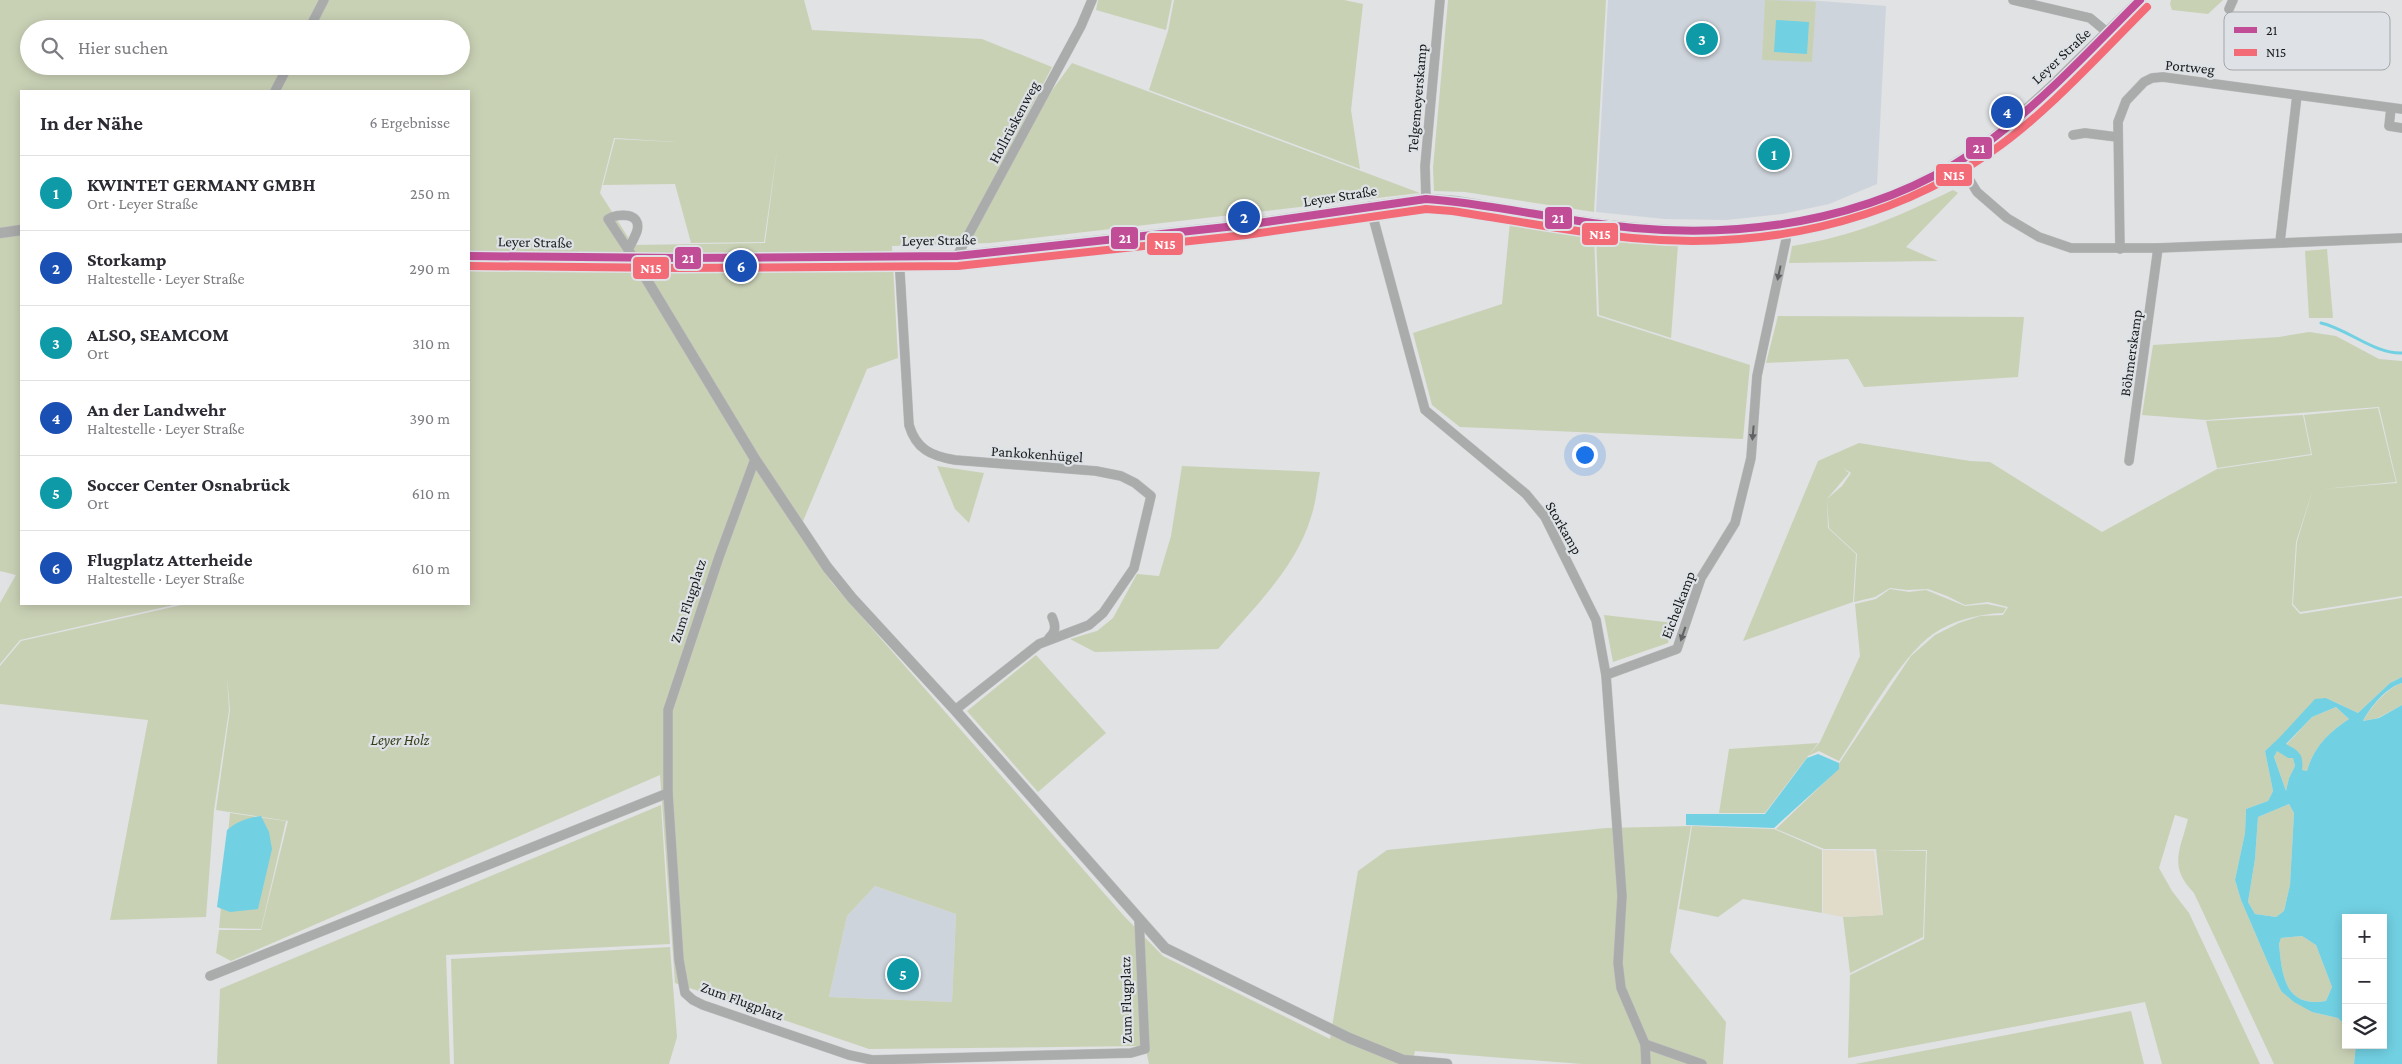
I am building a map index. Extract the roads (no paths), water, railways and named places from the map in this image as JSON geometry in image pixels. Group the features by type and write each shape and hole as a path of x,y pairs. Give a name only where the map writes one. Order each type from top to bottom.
{"street":[{"path":"314,20 324,0"},
{"name":"Hollrüskenweg","path":"957,256 1081,26 1092,0"},
{"name":"Telgemeyerskamp","path":"1426,199 1425,166 1440,0"},
{"path":"2013,0 2090,18 2108,32"},
{"name":"Leyer Straße","path":"470,256 631,254 957,256 1245,225 1426,199 1454,201 1658,230 1727,230 1785,225 1856,210 1900,193 1958,162 2013,122 2140,0"},
{"path":"276,90 283,75"},
{"name":"Portweg","path":"2120,249 2118,122 2126,102 2152,78 2163,77 2402,109"},
{"path":"2280,242 2297,95"},
{"path":"2391,108 2389,126 2402,128"},
{"path":"2073,135 2084,133 2118,137"},
{"path":"1958,162 1983,198 2007,218 2039,238 2070,248 2158,248 2402,238"},
{"name":"Storkamp","path":"1370,206 1425,410 1526,494 1545,517 1596,620 1606,675"},
{"name":"Eichelkamp","path":"1606,675 1678,649 1701,578 1735,523 1751,458 1757,376 1786,240 1785,225"},
{"path":"0,233 20,230"},
{"name":"Böhmerskamp","path":"2129,461 2158,248"},
{"path":"631,254 755,459 827,567 847,592 955,710 1165,948 1349,1038 1403,1060 1447,1064"},
{"name":"Pankokenhügel","path":"899,256 909,425 921,447 938,458 1096,471 1121,476 1136,483 1151,496 1134,568 1113,600 1089,625 1074,633 1047,640 1031,650 955,710"},
{"name":"Zum Flugplatz","path":"755,459 719,557 668,710 668,793 679,960 685,992 693,1000 703,1005 849,1055 872,1060 1131,1053 1145,1049 1139,919"},
{"path":"1047,640 1054,634 1056,625 1052,617"},
{"path":"1606,675 1622,896 1618,963 1621,988 1645,1044 1646,1064"},
{"path":"210,976 668,793"},
{"path":"1645,1044 1702,1064"}],"water":[{"path":"1776,20 1809,22 1807,54 1774,52"},
{"path":"2402,677 2402,683 2396,685 2380,698 2363,721 2379,718 2402,705 2402,1064 2354,1064 2356,1049 2387,1049 2387,914 2342,914 2342,1022 2338,1018 2312,1012 2294,1002 2281,991 2241,900 2235,880 2245,833 2246,809 2268,801 2273,791 2265,751 2315,699 2326,698 2358,713 2390,683","holes":["2336,707 2349,719 2323,741 2313,755 2307,771 2302,770 2300,754 2286,744 2312,717","2277,751 2288,758 2293,758 2295,766 2289,778 2286,791 2274,757","2289,804 2294,813 2290,885 2284,911 2276,917 2255,914 2248,902 2255,859 2258,817","2302,936 2316,945 2332,987 2326,1001 2312,1002 2301,999 2293,994 2284,977 2279,944 2281,938"]},
{"path":"1818,754 1839,763 1839,769 1774,828 1686,825 1686,814 1765,814 1807,758"},
{"path":"261,816 269,832 272,849 258,909 230,912 217,907 227,830 243,820"}],"waterway":[{"path":"2321,323 2341,330 2381,350 2402,353"}],"place":[{"name":"ALSO, SEAMCOM","path":"1702,39"},
{"name":"An der Landwehr","path":"2007,112"},
{"name":"KWINTET GERMANY GMBH","path":"1774,154"},
{"name":"Storkamp","path":"1244,217"},
{"name":"Flugplatz Atterheide","path":"741,266"},
{"name":"Soccer Center Osnabrück","path":"903,974"}],"park label":[{"name":"Leyer Holz","path":"400,740"}]}
